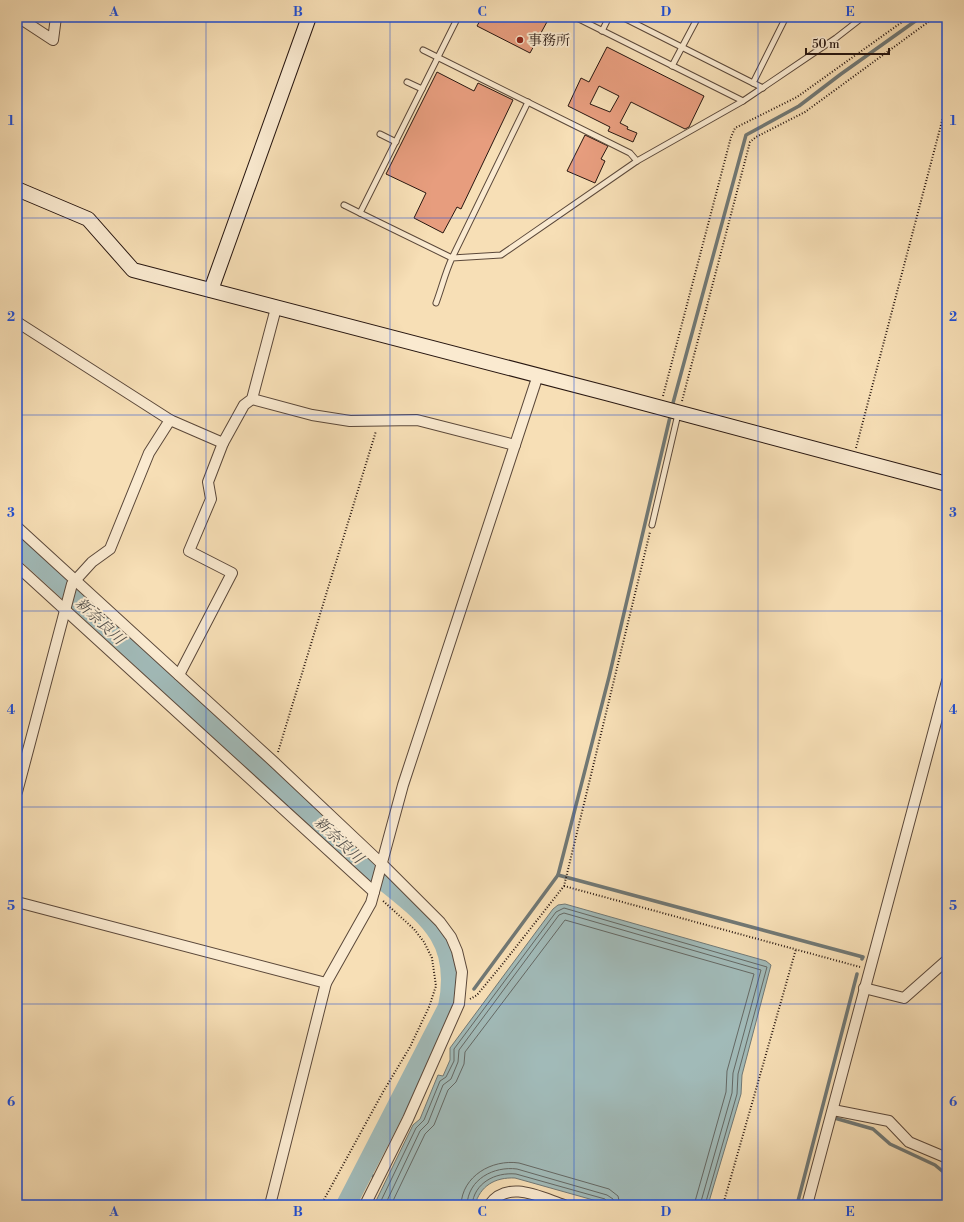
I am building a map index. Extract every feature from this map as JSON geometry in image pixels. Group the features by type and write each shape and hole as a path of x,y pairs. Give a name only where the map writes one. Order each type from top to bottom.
{"street":[{"path":"17,21 18,17 53,40 56,17"},
{"path":"210,290 309,17"},
{"path":"17,189 88,219 133,270 538,375 678,414 947,484"},
{"path":"180,675 232,574 189,552 211,499 208,482 223,443 244,405 252,399 276,308"},
{"path":"17,322 170,420 223,443"},
{"path":"270,1205 326,983 371,903 403,785 538,375"},
{"path":"252,399 320,416 350,421 417,420 515,445"},
{"path":"17,792 74,582 92,562 110,550 149,453 170,420"},
{"path":"17,527 74,582 180,675 274,763 440,922 451,937 457,951 462,972 459,1004 408,1119 365,1205"},
{"path":"17,566 66,607 375,890"},
{"path":"807,1205 869,969 943,711 947,681"},
{"path":"17,902 326,983"},
{"path":"864,988 904,998 947,960"},
{"path":"833,1110 889,1121 909,1142 947,1158"},
{"path":"490,1205 502,1194 517,1190 564,1205"}],"lane":[{"path":"360,213 458,17"},
{"path":"575,17 743,101"},
{"path":"602,30 609,17"},
{"path":"622,17 763,88"},
{"path":"672,66 698,17"},
{"path":"753,83 786,17"},
{"path":"344,206 452,258 501,255 637,161 743,101 763,88 836,38 863,17"},
{"path":"423,50 630,153 637,161"},
{"path":"407,82 422,89"},
{"path":"436,303 443,284 443,275 528,102"},
{"path":"380,134 396,142"},
{"path":"652,525 678,414"}],"path":[{"path":"660,409 731,137 735,128 797,97 909,17"},
{"path":"678,414 750,142 756,137 815,105 934,17"},
{"path":"853,459 947,102"},
{"path":"274,763 379,420"},
{"path":"459,1004 477,995 564,886 652,525"},
{"path":"564,886 869,969"},
{"path":"322,1205 382,1092 410,1047 429,1007 436,986 432,958 424,942 375,890"},
{"path":"723,1205 796,949"}],"water":[{"path":"565,904 766,961 771,965 742,1075 741,1094 708,1205 611,1205 515,1178 508,1178 489,1184 477,1198 475,1205 374,1205 413,1125 420,1119 438,1075 443,1076 450,1060 450,1048 553,909 558,905"}],"building":[{"name":"事務所","path":"482,17 541,17 548,20 530,53 477,26"},
{"path":"607,47 704,96 689,127 685,129 631,102 620,123 628,127 627,129 637,133 633,142 608,131 610,127 568,106 581,78 589,82","holes":["599,86 619,96 610,112 590,104"]},
{"path":"437,72 474,91 478,83 513,100 461,209 457,207 443,233 414,218 426,193 386,174"},
{"path":"585,135 608,146 601,159 605,161 595,183 567,171"}],"waterway":[{"path":"673,403 746,135 799,106 921,17"},
{"path":"474,989 558,875 609,677 670,417"},
{"name":"新奈良川","path":"17,544 372,871 422,913 434,927 444,943 449,961 451,982 448,1007 346,1205"},
{"path":"558,875 863,957 862,959"},
{"path":"797,1205 857,974"},
{"path":"831,1117 873,1129 890,1144 935,1165 947,1175"},
{"path":"363,1171 373,1176"}],"place":[{"name":"事務所","path":"520,40"}]}
